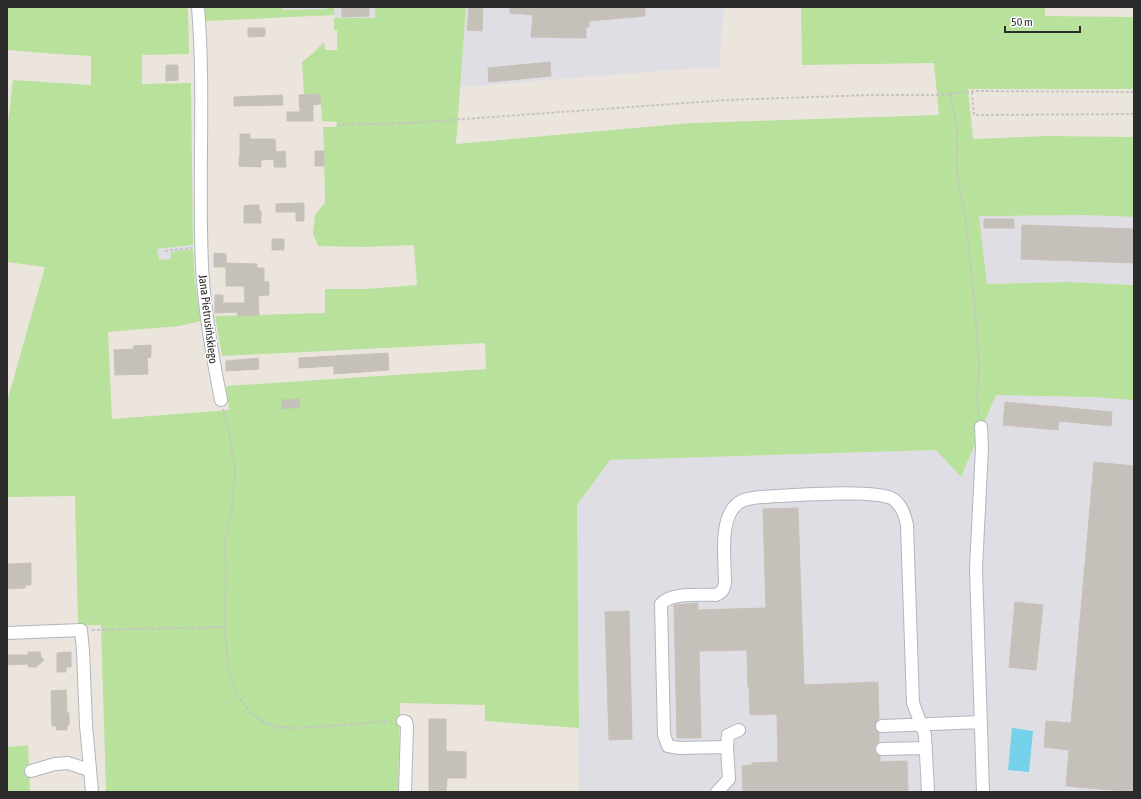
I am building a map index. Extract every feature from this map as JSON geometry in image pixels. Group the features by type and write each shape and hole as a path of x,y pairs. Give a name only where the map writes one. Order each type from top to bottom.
{"street":[{"name":"Jana Pietrusińskiego","path":"198,7 201,71 202,266 206,311 214,368 221,400"},
{"path":"981,427 982,448 976,568 983,792"},
{"path":"727,747 679,748 668,746 664,735 661,604 664,600 672,596 716,595 721,593 724,588 725,527 727,517 732,509 740,502 749,498 761,497 858,493 886,496 894,500 900,506 906,520 908,535 913,703 916,714 922,724 926,748 928,792"},
{"path":"7,633 81,630 89,770 92,792"},
{"path":"403,721 406,722 407,726 406,792"},
{"path":"882,726 981,722"},
{"path":"717,792 729,778 727,747 728,735 739,730"},
{"path":"882,749 926,748"},
{"path":"31,771 55,764 68,763 89,770"}],"path":[{"path":"337,125 408,123 727,100 870,95 937,95 976,91 1134,92"},
{"path":"972,92 974,115 1134,114"},
{"path":"950,94 957,128 957,176 965,215 974,297 979,365 977,401 981,427"},
{"path":"166,251 193,247"},
{"path":"221,400 230,437 235,469 232,507 224,547 226,564 225,627 227,658 231,680 237,695 249,711 264,723 283,728 403,721"},
{"path":"81,630 225,627"}],"shaded area":[{"path":"282,7 399,7 399,28 334,30 334,15 282,17"},
{"path":"466,7 724,7 719,68 686,69 460,87"},
{"path":"1084,215 1134,217 1134,285 1068,282 986,284 979,216"},
{"path":"193,245 193,249 171,252 172,259 158,260 157,249"},
{"path":"996,395 1092,397 1134,400 1134,792 579,792 577,507 578,502 610,460 936,450 961,477"}],"green space":[{"path":"7,7 188,7 189,54 142,55 142,84 191,83 193,245 157,249 159,260 171,259 171,252 193,249 195,282 201,321 179,326 108,332 112,419 229,410 226,386 486,369 485,343 222,356 215,316 325,313 325,289 366,289 417,285 414,245 365,247 318,246 313,233 315,215 325,203 323,127 336,127 337,122 322,121 320,94 304,94 302,62 324,42 325,50 337,50 337,30 334,30 334,18 375,18 375,7 466,7 456,144 691,123 939,115 934,63 802,65 801,7 1045,7 1045,16 1134,17 1134,89 968,89 973,139 1046,136 1134,137 1134,217 1084,215 979,216 987,284 1068,282 1134,285 1134,400 1092,397 996,395 961,477 936,450 610,460 579,502 577,507 579,728 485,721 485,705 400,703 398,792 106,792 101,625 78,626 75,496 7,497 7,402 45,267 7,262 7,131 13,80 91,85 91,56 7,50"},
{"path":"204,7 282,7 283,10 327,9 328,7 334,7 334,15 205,21"},
{"path":"28,745 30,792 7,792 7,747"}],"water":[{"path":"1012,728 1033,731 1029,772 1008,770"}],"building":[{"path":"342,7 369,7 369,16 342,17"},
{"path":"469,7 483,7 482,31 467,30"},
{"path":"510,7 645,7 645,16 589,21 589,27 586,27 586,38 531,37 533,15 510,13"},
{"path":"248,28 265,28 265,36 248,37"},
{"path":"550,62 551,76 489,82 488,68"},
{"path":"166,65 178,65 178,80 166,81"},
{"path":"320,94 321,104 313,105 313,121 287,121 287,112 300,112 299,95"},
{"path":"282,95 283,105 234,106 234,97"},
{"path":"240,134 250,134 250,139 275,139 276,152 285,151 286,167 274,167 274,159 261,160 261,167 239,166"},
{"path":"315,151 324,151 324,166 315,166"},
{"path":"304,203 304,221 296,221 296,212 276,212 276,204"},
{"path":"259,205 259,211 261,211 261,223 244,223 244,206"},
{"path":"984,219 1014,219 1014,228 984,228"},
{"path":"1022,225 1134,229 1134,263 1021,259"},
{"path":"272,239 284,239 284,250 272,250"},
{"path":"214,253 226,254 226,263 257,264 257,268 264,268 264,282 269,282 269,295 258,296 259,315 238,316 237,312 215,313 215,295 223,295 223,303 245,303 244,286 226,286 226,267 214,267"},
{"path":"151,345 151,357 147,358 148,374 115,375 114,350 134,349 133,346"},
{"path":"388,353 389,370 334,374 334,366 299,368 299,358"},
{"path":"258,358 259,369 226,371 226,361"},
{"path":"299,399 300,407 283,409 282,400"},
{"path":"1005,402 1112,412 1111,426 1059,421 1058,430 1003,425"},
{"path":"1094,462 1134,466 1134,792 1066,786 1069,750 1044,747 1046,721 1071,723"},
{"path":"798,508 804,685 878,682 879,719 875,726 879,733 879,742 876,745 875,750 880,756 880,762 907,761 908,792 743,792 742,766 752,765 752,763 778,762 777,714 750,715 747,650 699,651 701,738 677,738 674,605 698,603 698,610 766,608 763,509"},
{"path":"31,563 31,585 25,585 25,588 7,589 7,564"},
{"path":"1015,602 1043,605 1036,670 1009,667"},
{"path":"629,611 632,739 609,740 605,612"},
{"path":"28,652 40,652 41,657 44,660 36,667 29,667 28,664 7,665 7,655 28,655"},
{"path":"71,652 71,667 66,667 66,672 57,672 57,653"},
{"path":"66,690 69,725 67,725 67,730 57,730 56,726 52,726 51,691"},
{"path":"429,719 446,719 446,751 466,752 466,778 447,778 446,792 429,792"}]}
